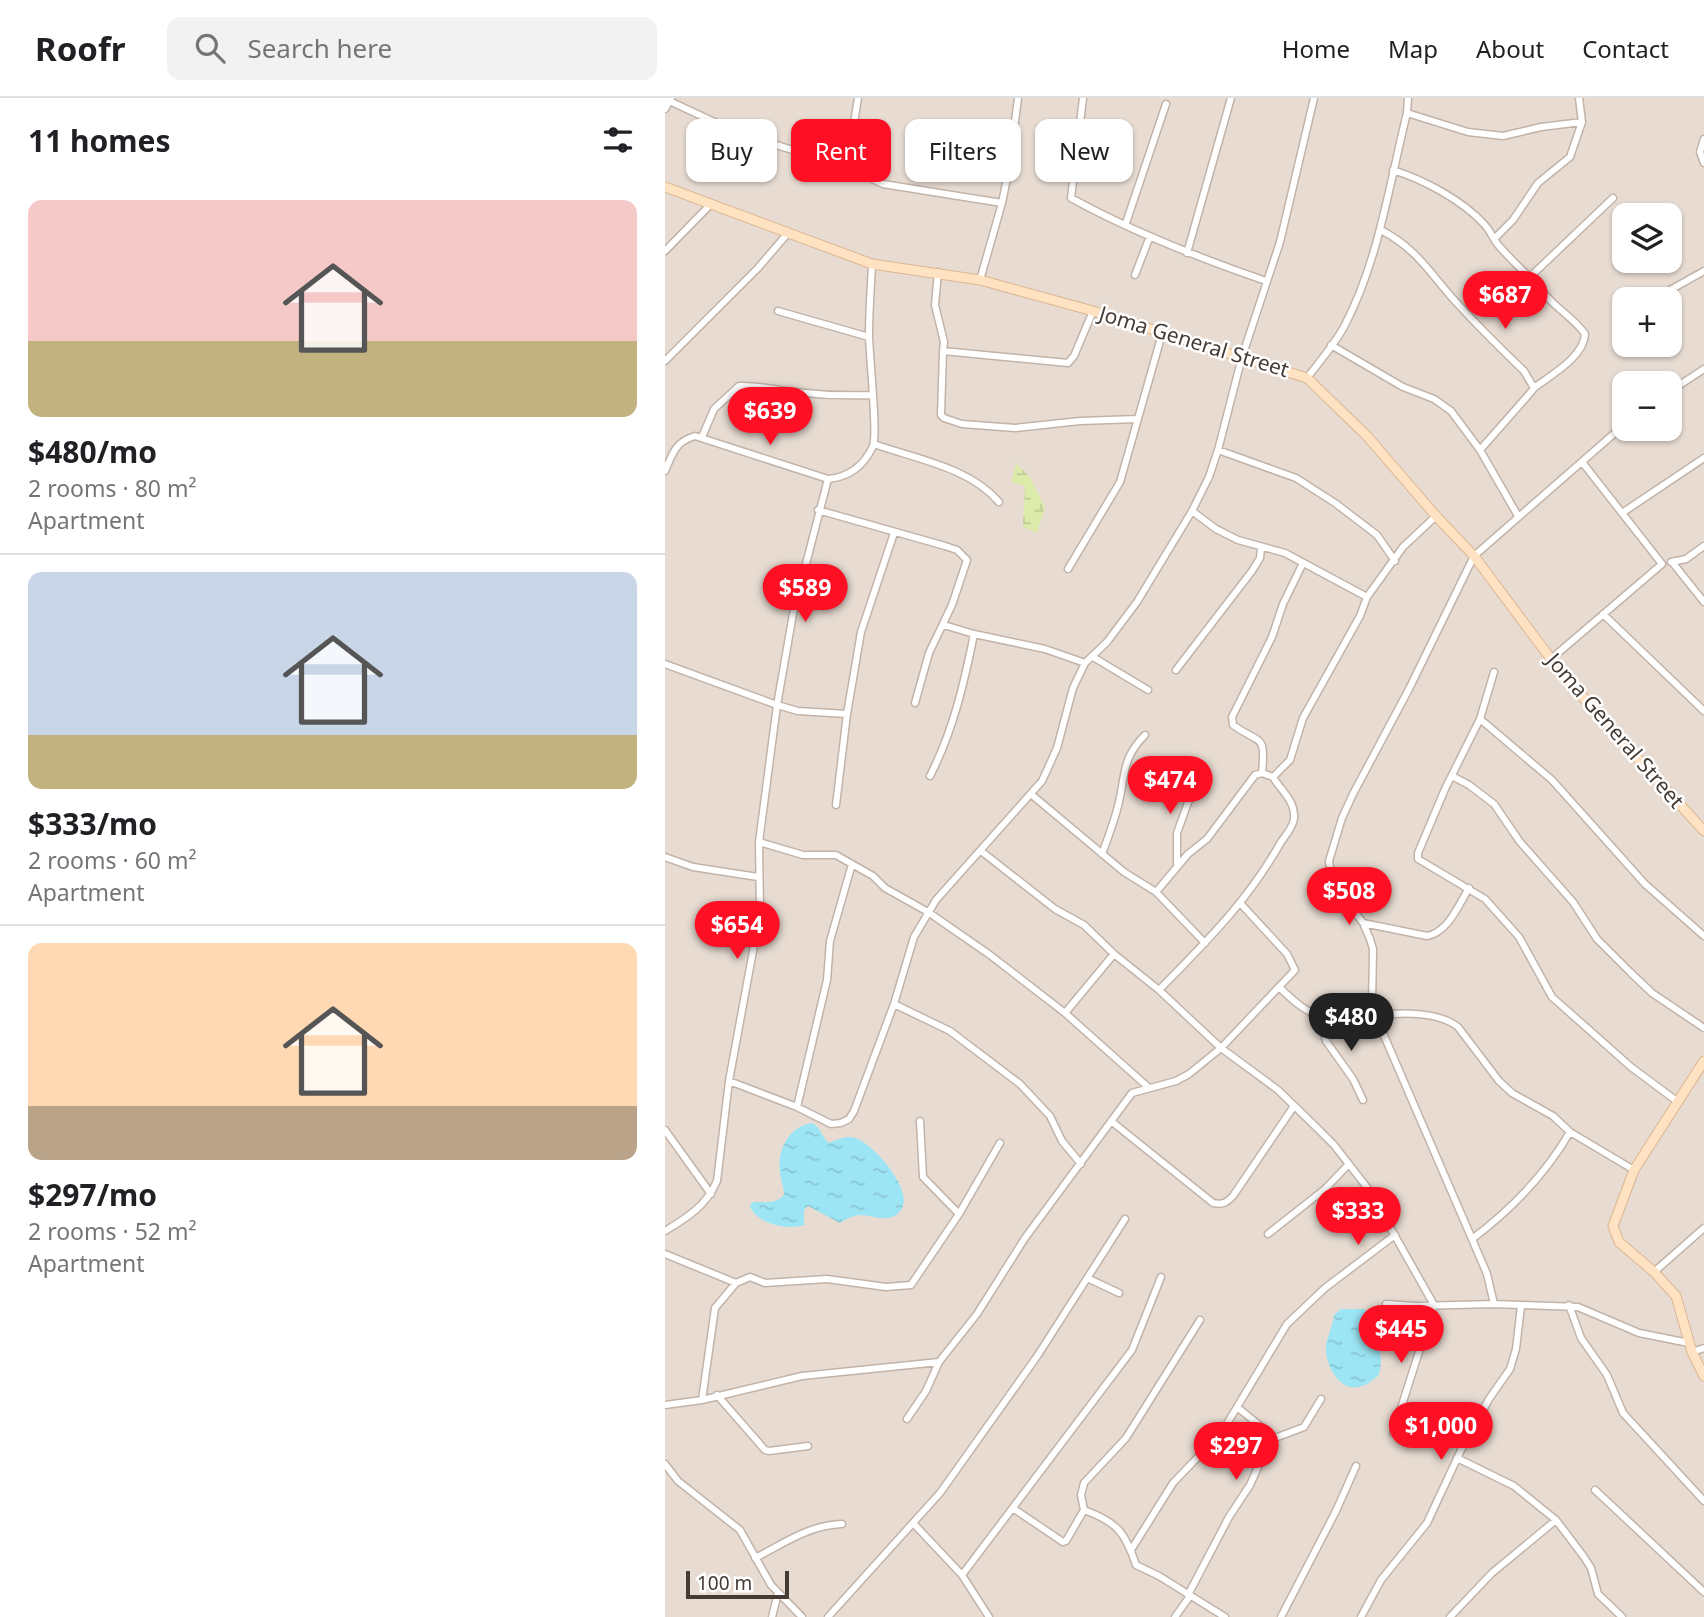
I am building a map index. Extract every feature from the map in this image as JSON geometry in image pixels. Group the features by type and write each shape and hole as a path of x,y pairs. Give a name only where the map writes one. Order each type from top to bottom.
{"street":[{"path":"855,119 858,98"},
{"path":"980,279 1002,203 1018,98"},
{"path":"1083,98 1071,198 1187,253 1266,281"},
{"path":"1187,253 1231,98"},
{"path":"729,1081 797,1107 831,1125 849,1119 894,1003 914,937 928,912 1032,795 1049,769 1073,688 1085,663 1107,642 1137,602 1192,511 1209,477 1219,450 1243,357 1280,242 1314,98"},
{"path":"1307,378 1349,316 1381,230 1408,98"},
{"path":"1494,239 1513,220 1538,183 1570,157 1582,122 1579,98"},
{"path":"668,102 738,133 791,150"},
{"path":"1126,223 1166,104"},
{"path":"1407,113 1468,132 1503,136 1541,127 1582,122"},
{"path":"1704,139 1700,145 1704,163"},
{"path":"1393,170 1436,187 1473,213 1544,294 1585,334 1585,344 1579,352 1534,388 1480,450"},
{"path":"879,182 1002,203"},
{"name":"Joma General Street","path":"665,187 872,264 980,279 1093,311 1307,378 1367,436 1473,556 1551,659 1598,715 1704,831"},
{"path":"1531,276 1613,198"},
{"path":"665,251 711,204"},
{"path":"1381,230 1402,241 1415,253 1457,303 1524,371 1534,388"},
{"path":"665,361 758,268 788,233"},
{"path":"1135,275 1150,236"},
{"path":"665,471 677,445 695,436 828,479 839,478 863,464 874,444 869,337 872,264"},
{"path":"1675,287 1704,271"},
{"path":"938,272 935,305 944,342 941,415 944,418 962,424 1016,428 1080,421 1137,419"},
{"path":"778,311 869,337"},
{"path":"943,351 1068,363 1074,356 1093,311"},
{"path":"1068,569 1120,482 1162,334"},
{"path":"1331,345 1403,387 1434,399 1461,422 1518,516"},
{"path":"1682,383 1704,369"},
{"path":"702,437 714,410 739,386 763,386 827,396 872,395"},
{"path":"1494,1304 1487,1274 1371,1005 1373,949 1363,923 1340,892 1331,873 1329,861 1353,794 1409,689 1473,556 1612,436"},
{"path":"874,444 926,460 969,479 999,502"},
{"path":"1219,450 1296,478 1377,535 1395,561"},
{"path":"1622,513 1704,458"},
{"path":"1582,462 1662,565"},
{"path":"665,1231 692,1215 711,1194 717,1181 729,1081 759,912 759,842 777,705 793,614 828,479"},
{"path":"818,510 957,550 967,560 944,625 929,653 915,703"},
{"path":"1192,511 1216,529 1261,548 1285,552 1367,597"},
{"path":"1273,777 1290,760 1303,718 1360,616 1367,597 1403,547 1436,516"},
{"path":"836,805 847,714 862,632 894,533"},
{"path":"1551,659 1662,565 1686,559 1704,547"},
{"path":"1176,670 1252,571 1260,558 1261,548"},
{"path":"1672,562 1704,602"},
{"path":"1262,773 1261,740 1233,725 1232,718 1272,637 1283,604 1303,563"},
{"path":"1603,614 1704,710"},
{"path":"944,625 1045,649 1085,663"},
{"path":"930,776 945,747 961,695 974,634"},
{"path":"1093,657 1148,690"},
{"path":"665,664 777,705 799,711 847,714"},
{"path":"1494,672 1479,719 1418,853 1419,859 1469,888 1493,907 1519,937 1552,997 1631,1067 1678,1102"},
{"path":"1479,719 1552,780 1645,884 1704,936"},
{"path":"1102,854 1115,819 1122,791 1123,770 1132,748 1145,735"},
{"path":"1178,865 1177,833 1199,772"},
{"path":"1156,892 1188,854 1207,839 1255,775 1262,773 1273,777 1289,797 1294,819 1267,867 1241,904 1159,990"},
{"path":"1452,776 1494,804 1520,842 1573,902 1597,939 1652,993 1704,1028"},
{"path":"1032,795 1124,872 1156,892 1205,943"},
{"path":"759,842 803,855 836,855 873,876 885,888 928,912 989,955 1065,1013 1148,1087"},
{"path":"981,851 1055,909 1084,925 1220,1048 1278,1090 1334,1145 1369,1190 1434,1305 1393,1433"},
{"path":"665,857 693,867 758,877"},
{"path":"797,1107 827,980 830,940 852,864"},
{"path":"1363,923 1427,936 1434,935 1449,920 1469,888"},
{"path":"907,1419 926,1391 939,1362 977,1314 1025,1238 1132,1093 1182,1077 1220,1048 1294,970 1287,954 1241,904"},
{"path":"1065,1013 1114,954"},
{"path":"1279,987 1300,1008 1319,1015 1335,1015 1371,1005"},
{"path":"894,1003 950,1031 1020,1084 1050,1116 1062,1141 1081,1164"},
{"path":"1319,1015 1326,1041 1353,1079 1363,1100"},
{"path":"1376,1017 1404,1015 1450,1021 1458,1027 1512,1093 1553,1116 1570,1132 1634,1170"},
{"path":"1704,1062 1634,1170 1613,1226 1619,1242 1654,1272 1676,1296 1691,1347 1704,1376"},
{"path":"1111,1121 1213,1203 1220,1204 1226,1203 1233,1196 1294,1105"},
{"path":"920,1121 923,1177 959,1214"},
{"path":"665,1130 711,1194"},
{"path":"1472,1239 1499,1219 1523,1195 1558,1152 1570,1132"},
{"path":"702,1400 715,1308 736,1283 750,1277 765,1283 827,1279 885,1287 911,1285 959,1214 1000,1143"},
{"path":"1268,1234 1325,1189 1348,1165"},
{"path":"828,1617 940,1493 1025,1375 1125,1219"},
{"path":"1654,1272 1704,1228"},
{"path":"1131,1550 1173,1483 1222,1432 1287,1324 1325,1288 1395,1235"},
{"path":"665,1254 736,1283"},
{"path":"962,1575 1132,1350 1161,1277"},
{"path":"1087,1278 1119,1293"},
{"path":"1386,1304 1569,1305 1639,1333 1704,1348"},
{"path":"1569,1305 1581,1338 1607,1375 1623,1413 1704,1502"},
{"path":"1361,1617 1381,1580 1427,1523 1457,1458 1489,1399 1510,1369 1516,1349 1521,1306"},
{"path":"1014,1509 1057,1540 1066,1541 1084,1510 1081,1496 1084,1483 1126,1438 1200,1320"},
{"path":"665,1405 702,1400 802,1376 939,1362"},
{"path":"717,1395 765,1450 808,1447"},
{"path":"1175,1617 1229,1517 1250,1485 1267,1447 1275,1438 1304,1427 1321,1399"},
{"path":"1237,1407 1275,1438"},
{"path":"1457,1458 1514,1486 1556,1520 1591,1568 1598,1594 1622,1617"},
{"path":"665,1464 692,1493 740,1530 771,1585 801,1617"},
{"path":"1280,1617 1336,1511 1356,1466"},
{"path":"1595,1490 1704,1592"},
{"path":"1084,1510 1105,1518 1123,1537 1136,1565 1159,1576 1225,1617"},
{"path":"1450,1617 1492,1573 1556,1520"},
{"path":"755,1558 811,1529 826,1524 842,1524"},
{"path":"913,1524 962,1575 989,1617"},
{"path":"772,1617 778,1592"}],"shaded area":[{"path":"665,98 1704,98 1704,1617 665,1617"}],"green space":[{"path":"1016,463 1030,477 1045,507 1037,533 1023,527 1025,486 1011,482"}],"water":[{"path":"812,1123 829,1143 852,1137 863,1142 881,1158 902,1191 904,1202 896,1215 882,1218 857,1215 840,1223 808,1206 804,1210 804,1225 790,1227 765,1221 753,1212 750,1206 753,1202 774,1201 784,1195 780,1173 782,1148 796,1129"},
{"path":"1341,1309 1364,1309 1380,1329 1381,1362 1378,1376 1361,1386 1351,1387 1339,1381 1326,1354 1334,1315"}]}
